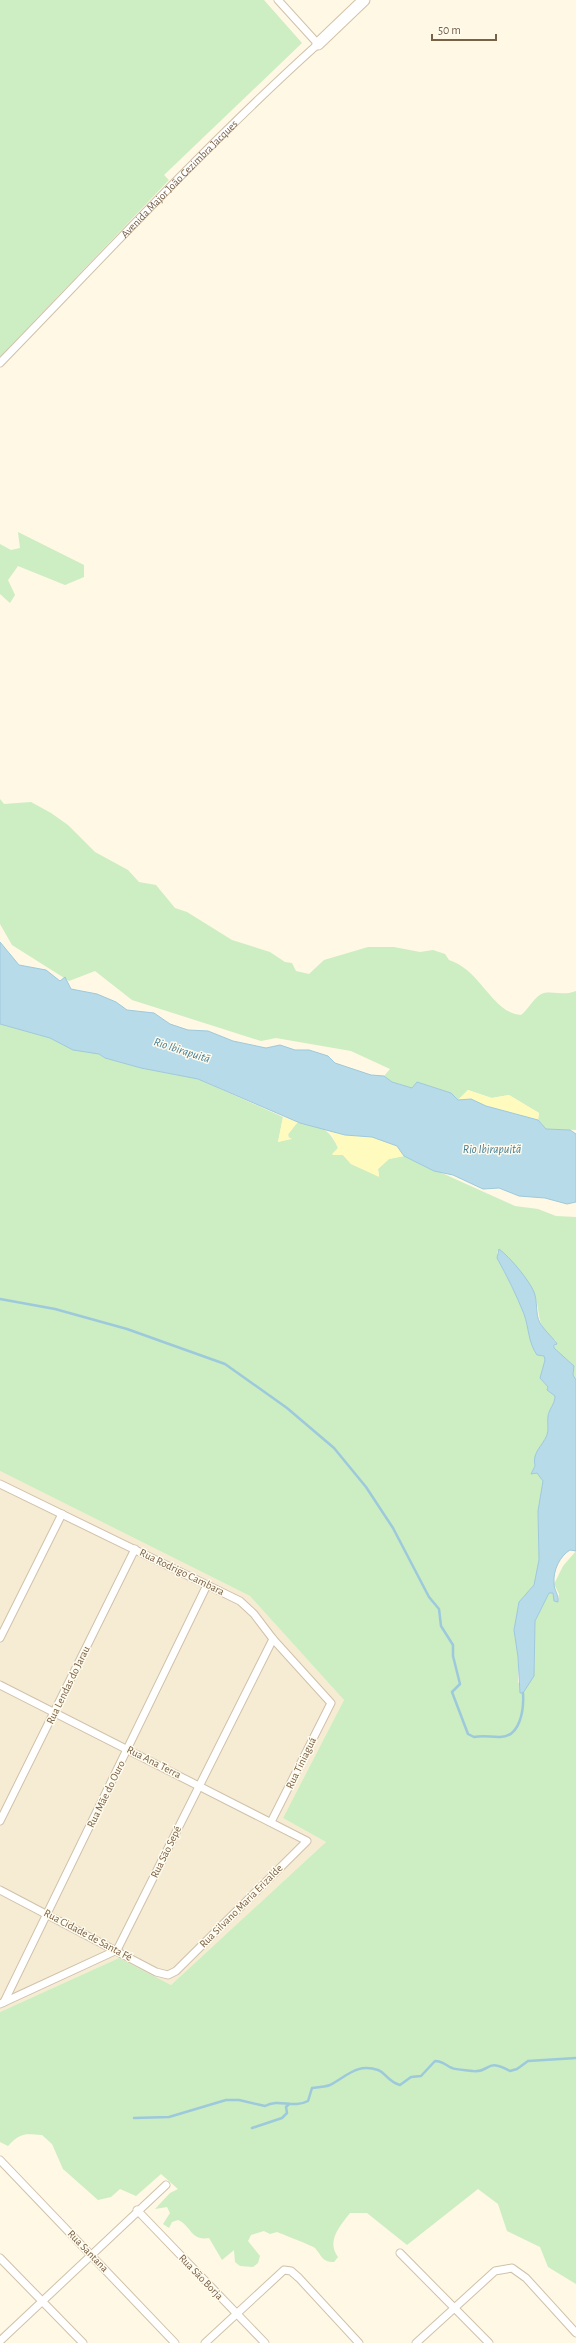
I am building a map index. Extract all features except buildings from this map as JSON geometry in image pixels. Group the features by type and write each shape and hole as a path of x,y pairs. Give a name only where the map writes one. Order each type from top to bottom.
{"street":[{"path":"278,0 318,44"},
{"name":"Avenida Major João Cezimbra Jacques","path":"0,363 176,182 277,81 364,0"},
{"name":"Rua Rodrigo Cambara","path":"0,1484 240,1601 254,1614 273,1639 331,1703"},
{"path":"0,1638 62,1514"},
{"name":"Rua Lendas do Jarau","path":"0,1821 135,1549"},
{"name":"Rua Mãe do Ouro","path":"2,2003 128,1749 207,1585"},
{"name":"Rua São Sepé","path":"117,1950 273,1639"},
{"name":"Rua Ana Terra","path":"0,1686 128,1749 307,1841"},
{"name":"Rua Tiniaguá","path":"271,1822 331,1703"},
{"name":"Rua Silvano Maria Erizalde","path":"176,1971 307,1841"},
{"name":"Rua Cidade de Santa Fé","path":"0,1890 163,1975 168,1975 176,1971"},
{"path":"2,2003 117,1950"},
{"name":"Rua Santana","path":"0,2160 175,2343"},
{"path":"0,2341 90,2254 166,2185"},
{"name":"Rua São Borja","path":"137,2210 265,2343"},
{"path":"400,2253 489,2343"},
{"path":"0,2258 83,2343"},
{"path":"416,2343 495,2271 512,2268 526,2278 576,2332"},
{"path":"204,2343 284,2270 291,2271 299,2278 359,2343"}],"shaded area":[{"path":"0,1471 250,1596 344,1700 283,1818 326,1842 171,1985 119,1958 0,2012"}],"green space":[{"path":"0,0 264,0 302,43 164,175 169,180 0,357"},
{"path":"18,532 84,565 84,577 65,585 18,566 8,580 15,595 10,603 0,594 0,544 11,550 20,548"},
{"path":"0,799 4,804 31,802 51,813 68,825 95,852 128,870 139,882 156,885 175,908 187,912 232,940 270,952 285,962 292,963 296,971 309,974 324,960 368,947 394,947 420,952 433,950 445,954 449,960 460,965 470,973 502,1007 521,1015 541,994 568,993 576,991 576,1130 546,1129 538,1120 539,1113 509,1095 492,1098 468,1090 458,1100 451,1093 417,1082 412,1088 392,1082 384,1076 390,1069 351,1051 276,1038 261,1041 132,1000 95,971 69,981 12,945 0,924"},
{"path":"0,1024 50,1038 73,1050 99,1054 105,1058 141,1068 198,1079 283,1117 278,1142 289,1139 288,1133 297,1123 311,1124 322,1128 335,1141 338,1148 332,1154 343,1155 351,1164 379,1176 378,1169 389,1159 404,1156 515,1206 538,1209 556,1216 576,1217 576,1380 573,1375 574,1366 554,1348 556,1341 544,1330 541,1324 532,1289 497,1251 497,1257 526,1319 530,1340 534,1350 537,1355 544,1356 545,1360 540,1378 548,1387 547,1390 555,1396 548,1416 547,1435 536,1453 534,1461 535,1466 531,1474 537,1473 543,1481 538,1511 539,1560 534,1585 519,1602 514,1630 518,1657 518,1683 534,1676 535,1621 549,1593 553,1593 554,1601 558,1602 559,1594 554,1584 563,1566 576,1551 576,2284 548,2267 540,2247 507,2231 498,2204 478,2189 407,2245 367,2213 350,2213 339,2228 334,2239 333,2245 338,2257 334,2262 325,2260 315,2248 309,2245 277,2232 270,2234 264,2231 251,2235 248,2241 260,2256 258,2263 253,2267 240,2266 235,2262 234,2250 222,2260 209,2238 198,2237 178,2220 172,2222 169,2228 163,2224 170,2213 167,2207 155,2209 170,2193 178,2189 161,2174 136,2196 120,2189 111,2197 98,2200 63,2169 52,2144 42,2135 31,2134 20,2136 8,2146 0,2142 0,2012 119,1958 171,1985 326,1842 283,1818 344,1700 250,1596 0,1471"}],"sand":[{"path":"468,1090 491,1098 509,1095 539,1113 538,1120 486,1106 471,1099 458,1100"},
{"path":"283,1117 300,1123 297,1123 287,1136 292,1139 278,1142"},
{"path":"324,1129 345,1135 372,1137 397,1146 404,1156 389,1159 378,1169 379,1177 351,1164 343,1155 332,1155 338,1148 332,1134"}],"water":[{"name":"Rio Ibirapuitã","path":"0,942 19,965 46,970 60,981 65,977 71,989 97,994 116,1002 127,1010 154,1013 170,1024 188,1030 208,1031 233,1041 266,1048 280,1045 295,1050 309,1050 328,1056 335,1063 371,1075 384,1076 392,1082 412,1088 417,1082 451,1093 458,1100 471,1099 486,1106 538,1120 546,1129 570,1130 576,1134 576,1202 567,1204 545,1198 519,1196 499,1188 483,1189 453,1175 434,1171 404,1156 397,1146 372,1137 345,1135 300,1123 198,1079 141,1068 105,1058 99,1054 73,1050 50,1038 0,1024"},
{"path":"499,1249 514,1263 532,1287 535,1296 538,1319 544,1329 557,1344 554,1345 554,1348 574,1366 573,1375 576,1380 576,1551 570,1550 566,1553 556,1568 554,1583 558,1602 554,1601 553,1593 549,1593 535,1621 534,1676 523,1693 520,1693 518,1657 514,1630 519,1602 534,1585 539,1560 538,1511 543,1481 537,1473 531,1474 535,1466 534,1461 536,1453 547,1435 548,1416 555,1396 547,1390 548,1387 540,1378 545,1360 544,1356 537,1355 534,1350 524,1314 497,1258"}],"waterway":[{"path":"0,1299 55,1309 127,1329 225,1364 287,1408 334,1448 366,1487 393,1528 429,1597 439,1609 441,1626 453,1645 453,1656 460,1684 452,1692 468,1734 474,1737 499,1737 512,1733 517,1727 522,1714 523,1693"},
{"path":"134,2118 169,2117 226,2100 239,2100 265,2106 276,2103 302,2103 308,2101 312,2088 330,2085 352,2072 364,2068 378,2070 390,2080 400,2085 411,2077 421,2076 435,2061 459,2070 479,2071 489,2066 496,2065 510,2071 517,2069 528,2061 576,2058"},
{"path":"252,2128 282,2118 287,2113 286,2107 289,2104"}]}
